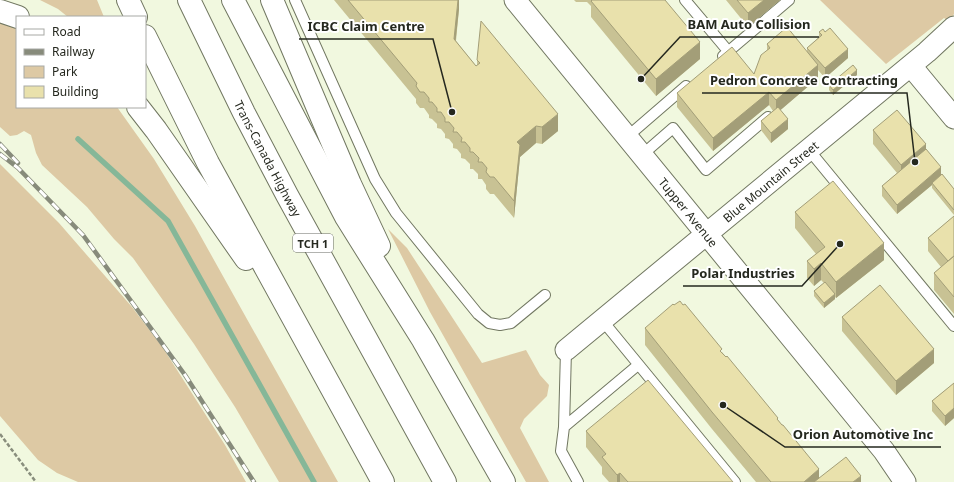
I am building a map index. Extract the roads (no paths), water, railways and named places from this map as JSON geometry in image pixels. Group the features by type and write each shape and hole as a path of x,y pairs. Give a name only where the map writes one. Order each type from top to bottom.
{"highway":[{"path":"128,0 136,16"},
{"name":"Trans-Canada Highway","path":"189,0 286,195 444,482"},
{"path":"233,0 346,217 423,340 504,482"},
{"path":"272,0 350,184 423,340"},
{"path":"0,11 16,16"},
{"path":"146,38 208,164 383,482"},
{"path":"139,108 156,130 310,351"}],"street":[{"name":"Tupper Avenue","path":"515,0 884,451 905,482"},
{"name":"Blue Mountain Street","path":"566,350 911,66 954,27"},
{"path":"911,66 954,118"}],"lane":[{"path":"295,0 374,179 396,213 478,314 490,323 500,325 511,324 545,295"},
{"path":"685,0 728,51"},
{"path":"716,61 789,0"},
{"path":"626,137 692,81"},
{"path":"642,155 673,128 706,170 768,117"},
{"path":"809,150 954,326"},
{"path":"602,320 734,482"},
{"path":"566,350 564,427 561,451 578,482"},
{"path":"564,427 638,365"}],"waterway":[{"path":"78,139 168,221 314,482"}],"railway":[{"path":"0,144 18,163"},
{"path":"0,154 18,168 83,235 185,375 254,482"}],"place":[{"name":"BAM Auto Collision","path":"641,79"},
{"name":"ICBC Claim Centre","path":"452,112"},
{"name":"Pedron Concrete Contracting","path":"915,162"},
{"name":"Polar Industries","path":"840,244"},
{"name":"Orion Automotive Inc","path":"723,405"}]}
